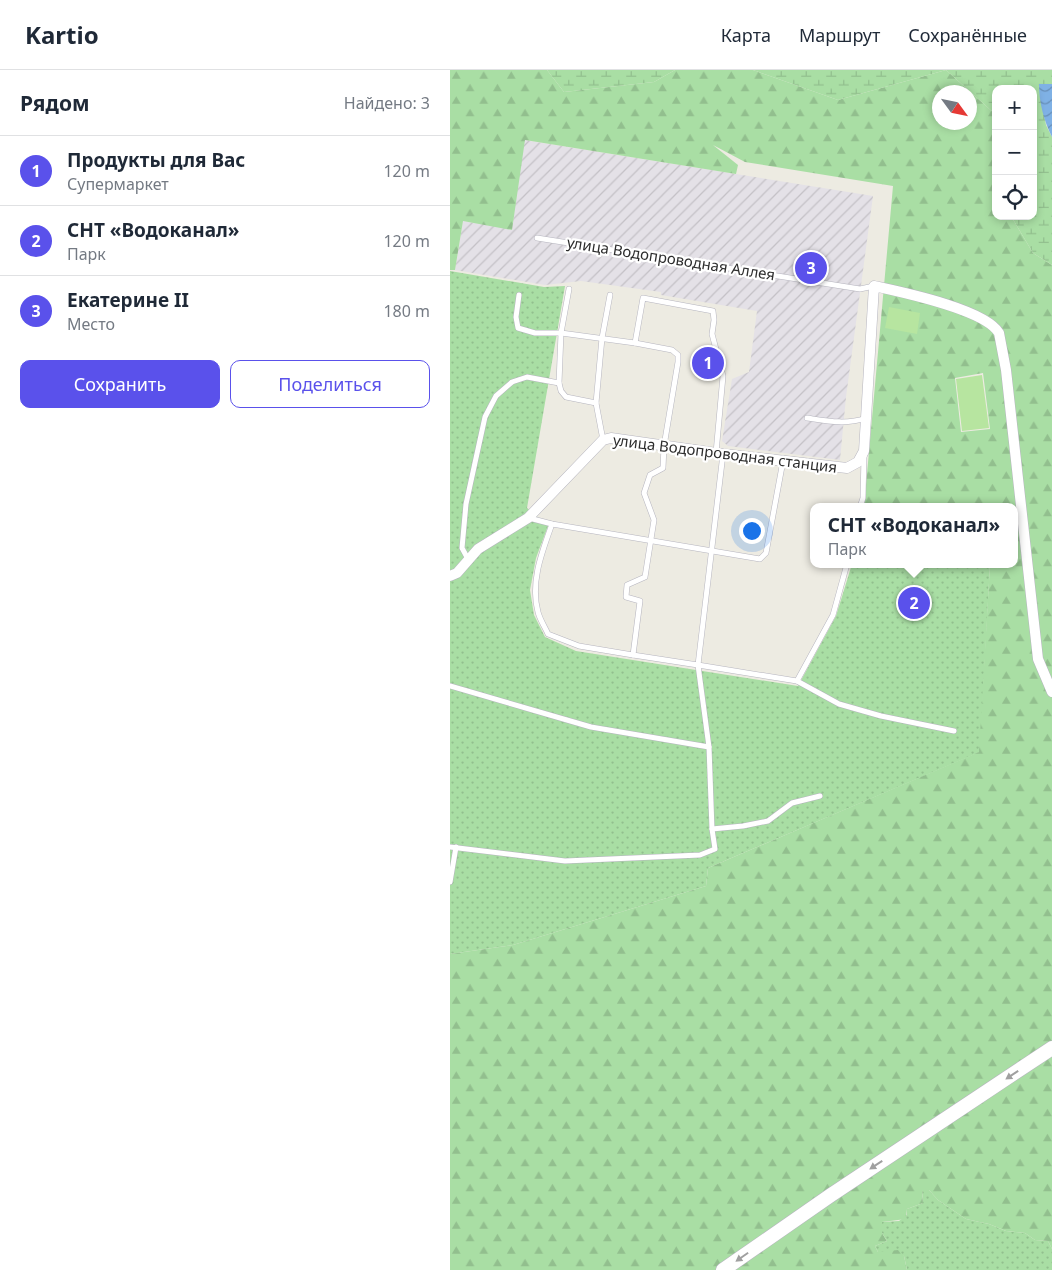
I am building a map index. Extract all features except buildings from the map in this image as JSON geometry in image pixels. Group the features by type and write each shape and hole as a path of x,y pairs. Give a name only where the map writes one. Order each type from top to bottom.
{"street":[{"path":"864,450 874,286"},
{"name":"улица Водопроводная Аллея","path":"874,286 919,296 972,314 987,321 999,332 1006,370 1038,659 1052,692"},
{"name":"улица Водопроводная станция","path":"450,576 457,573 478,549 528,518 603,440 620,438 720,454 847,468 858,462 864,450"},
{"path":"723,1270 831,1195 1052,1048"}],"lane":[{"name":"улица Водопроводная Аллея","path":"537,238 860,288 874,286"},
{"path":"569,289 561,333 559,383 561,391 566,398 596,403"},
{"path":"519,295 516,317 518,328 534,332 561,333 635,343 672,350 678,354 664,446 663,468 650,475 644,493 654,520 645,576 627,585 626,597 640,601 633,656"},
{"path":"603,440 596,403 602,338 610,295"},
{"path":"450,882 453,847 565,861 700,856 715,849 712,829 709,747 698,665 713,550 720,454 723,376 712,334 713,311 644,298 635,343"},
{"path":"469,560 462,548 466,504 485,416 496,396 512,382 527,376 559,383"},
{"path":"807,418 856,422 866,418"},
{"path":"861,503 864,450"},
{"path":"528,518 552,524 760,559 766,553 783,461"},
{"path":"552,524 539,560 535,592 538,614 548,634 579,646 797,681 838,704 881,716 954,731"},
{"path":"797,681 833,615 846,568"},
{"path":"450,686 591,727 709,747"},
{"path":"712,829 743,826 768,820 792,803 820,796"}],"shaded area":[{"path":"524,140 873,196 846,397 840,460 728,446 722,441 732,379 749,372 757,311 661,295 661,292 581,281 545,285 455,270 463,221 512,229"}],"green space":[{"path":"450,70 547,70 564,92 654,82 675,70 753,70 838,100 946,70 963,85 932,85 932,130 977,130 977,98 992,111 992,220 1013,220 1033,253 1052,265 1052,1249 1048,1241 1035,1240 1025,1233 1006,1231 989,1224 966,1219 938,1200 929,1190 922,1190 923,1203 907,1209 906,1219 882,1222 882,1233 887,1241 875,1246 878,1252 898,1250 904,1256 907,1270 450,1270 450,954 513,945 706,886 708,868 979,752 990,568 1018,568 1018,503 864,503 893,186 745,162 713,145 738,165 736,174 525,140 512,230 463,221 455,270 450,270","holes":["983,373 990,429 961,432 955,378"]},
{"path":"547,70 675,70 654,82 564,92"},
{"path":"753,70 946,70 838,100"},
{"path":"946,70 1052,70 1052,84 1039,84 1046,125 1052,137 1052,265 1033,253 1013,220 1037,220 1037,85 992,85 992,111 977,98 977,85 963,85"},
{"path":"450,271 544,287 565,286 527,508 548,526 536,558 530,590 534,615 545,637 576,651 798,686 836,616 851,568 990,568 980,752 708,868 706,886 513,945 450,954"},
{"path":"889,307 920,313 917,334 885,328"},
{"path":"982,375 989,428 962,431 956,379"},
{"path":"922,1190 929,1190 938,1200 966,1219 989,1224 1006,1231 1025,1233 1035,1240 1048,1241 1052,1249 1052,1270 907,1270 904,1256 878,1252 875,1246 887,1241 882,1233 881,1222 899,1221 907,1215 907,1209 923,1203"}],"water":[{"path":"1039,84 1052,84 1052,137 1042,112"}],"place":[{"name":"Екатерине II","path":"811,268"},
{"name":"Продукты для Вас","path":"708,363"},
{"name":"СНТ «Водоканал»","path":"914,603"}]}
